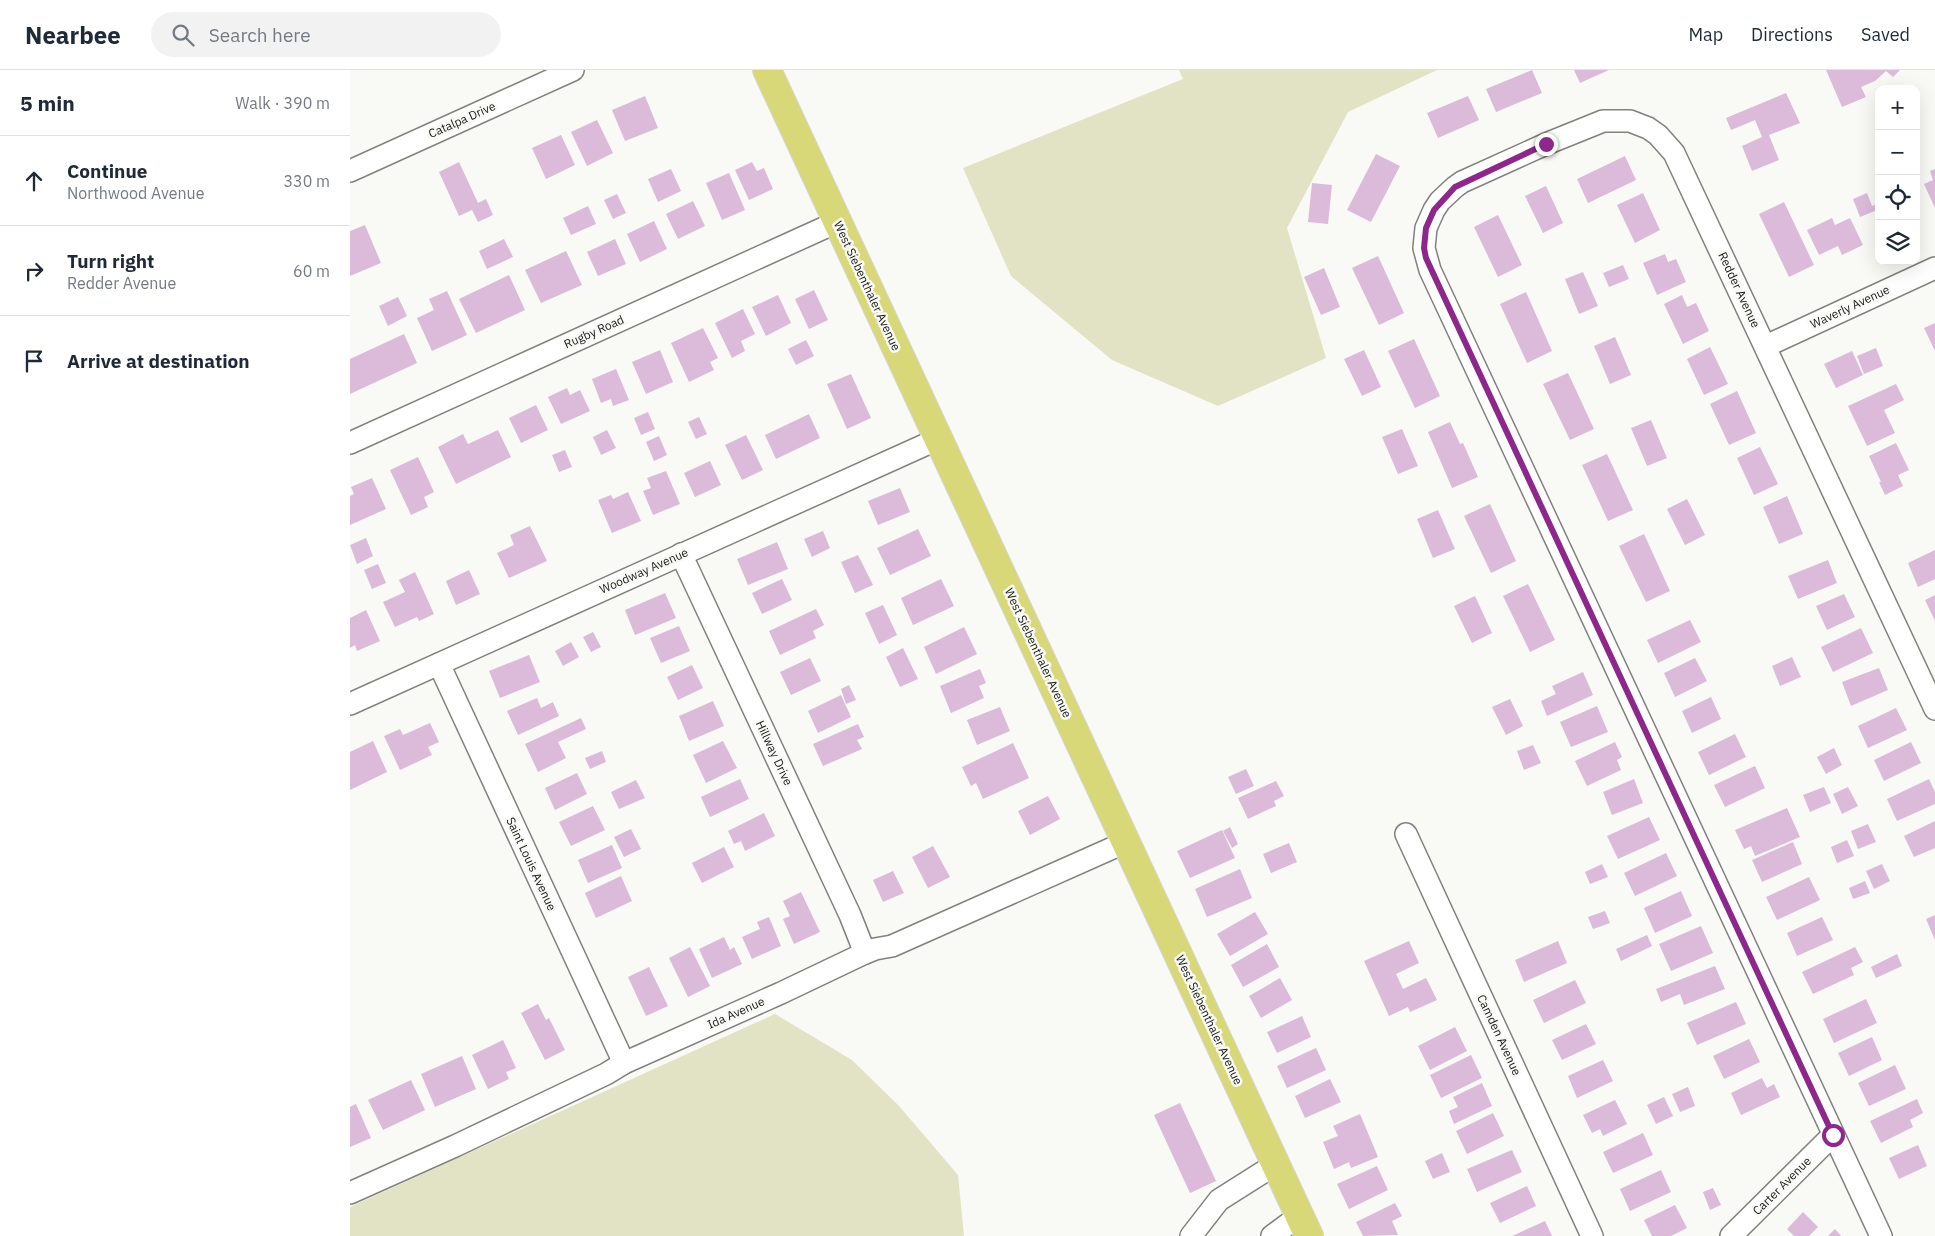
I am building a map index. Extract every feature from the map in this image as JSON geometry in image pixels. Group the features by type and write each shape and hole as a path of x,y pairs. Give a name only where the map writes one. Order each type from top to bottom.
{"main road":[{"name":"West Siebenthaler Avenue","path":"767,70 1304,1226"}],"street":[{"name":"Catalpa Drive","path":"350,171 573,70"},
{"name":"Redder Avenue","path":"1833,1135 1430,270 1424,241 1426,228 1434,210 1455,187 1538,148 1604,121 1630,121 1648,128 1658,135 1674,152 1935,709"},
{"name":"Rugby Road","path":"350,443 837,222"},
{"name":"Waverly Avenue","path":"1766,346 1935,268"},
{"name":"Woodway Avenue","path":"350,704 938,439"},
{"name":"Hillway Drive","path":"681,554 850,915 865,952"},
{"name":"Saint Louis Avenue","path":"438,664 624,1063"},
{"name":"Camden Avenue","path":"1406,834 1592,1236"},
{"name":"Ida Avenue","path":"350,1193 571,1091 624,1063 781,993 865,952 892,946 1126,842"},
{"name":"Carter Avenue","path":"1732,1236 1833,1135"},
{"path":"1833,1135 1881,1236"},
{"path":"1191,1236 1219,1200 1276,1164"},
{"path":"1272,1236 1304,1226"}],"green space":[{"path":"1179,70 1437,70 1348,112 1287,228 1326,358 1218,406 1112,360 1011,276 963,168 1183,79"},
{"path":"775,1014 852,1060 899,1106 958,1175 964,1236 350,1236 350,1207"}],"building":[{"path":"1532,70 1542,93 1496,112 1486,89"},
{"path":"1574,70 1609,70 1580,83"},
{"path":"1826,70 1900,70 1893,77 1886,71 1875,81 1861,87 1866,97 1842,107"},
{"path":"1786,93 1800,123 1769,135 1779,160 1752,171 1742,146 1762,137 1755,120 1731,130 1726,118"},
{"path":"645,96 658,128 625,141 612,110"},
{"path":"1468,96 1479,120 1438,138 1427,113"},
{"path":"597,120 613,153 587,166 571,132"},
{"path":"561,135 575,165 546,179 532,148"},
{"path":"1376,154 1400,166 1371,222 1347,210"},
{"path":"1625,156 1636,180 1588,203 1577,179"},
{"path":"459,162 478,203 486,199 493,215 478,222 472,210 459,216 439,172"},
{"path":"752,162 757,171 764,168 773,189 749,200 735,170"},
{"path":"671,169 681,191 658,202 648,179"},
{"path":"1935,169 1935,208 1924,184 1933,180 1930,171"},
{"path":"729,173 745,210 722,220 706,183"},
{"path":"1312,183 1332,185 1328,224 1308,222"},
{"path":"1546,186 1563,223 1543,233 1525,196"},
{"path":"1643,193 1660,230 1635,243 1617,205"},
{"path":"1867,193 1872,206 1875,205 1875,211 1860,217 1853,199"},
{"path":"617,194 626,213 613,219 604,200"},
{"path":"693,201 705,226 678,239 666,214"},
{"path":"1784,202 1814,265 1789,277 1759,214"},
{"path":"588,206 596,224 571,235 563,218"},
{"path":"1498,215 1522,265 1498,277 1474,227"},
{"path":"1832,218 1835,225 1850,218 1863,245 1842,255 1838,246 1819,255 1807,230"},
{"path":"654,221 667,249 640,262 627,234"},
{"path":"365,225 381,263 350,276 350,231"},
{"path":"504,239 513,257 487,269 479,251"},
{"path":"615,239 626,264 598,276 587,252"},
{"path":"566,251 582,285 541,303 525,270"},
{"path":"1665,254 1668,262 1676,259 1686,282 1657,295 1643,263"},
{"path":"1378,256 1404,313 1379,325 1352,268"},
{"path":"1623,265 1629,279 1609,287 1603,273"},
{"path":"1324,268 1340,307 1321,315 1304,277"},
{"path":"1583,272 1598,306 1579,314 1565,279"},
{"path":"509,275 525,310 476,333 459,299"},
{"path":"814,290 828,320 809,329 795,299"},
{"path":"447,291 467,335 432,351 417,318 434,310 429,299"},
{"path":"1526,292 1552,351 1527,363 1500,304"},
{"path":"778,295 791,323 766,336 752,307"},
{"path":"1682,295 1687,307 1696,303 1709,331 1683,344 1664,304"},
{"path":"398,297 407,316 388,326 379,306"},
{"path":"743,309 755,334 741,341 745,351 732,358 715,323"},
{"path":"1935,323 1935,351 1924,328"},
{"path":"703,328 718,358 710,362 714,370 689,382 671,343"},
{"path":"404,334 417,363 350,394 350,359"},
{"path":"1615,337 1631,375 1610,384 1594,346"},
{"path":"1414,339 1440,396 1415,408 1388,351"},
{"path":"806,340 814,356 796,365 788,349"},
{"path":"1710,347 1728,384 1704,395 1687,359"},
{"path":"1876,348 1883,366 1864,374 1857,356"},
{"path":"660,350 673,382 646,394 632,362"},
{"path":"1364,350 1381,387 1362,396 1344,359"},
{"path":"1852,351 1863,375 1836,388 1824,364"},
{"path":"616,369 629,400 613,406 611,399 601,403 592,379"},
{"path":"1568,373 1594,429 1570,440 1543,384"},
{"path":"851,374 871,418 847,429 827,384"},
{"path":"1896,384 1904,400 1884,410 1895,433 1867,446 1848,406"},
{"path":"567,388 570,395 580,390 590,411 561,424 548,397"},
{"path":"1737,391 1756,433 1729,445 1710,404"},
{"path":"536,405 548,430 521,443 509,418"},
{"path":"648,412 655,429 641,435 634,418"},
{"path":"809,414 820,438 776,459 765,435"},
{"path":"699,417 707,434 696,439 688,422"},
{"path":"1651,420 1667,458 1647,466 1631,428"},
{"path":"1450,422 1460,444 1463,443 1478,477 1452,488 1428,432"},
{"path":"1402,429 1418,466 1398,474 1382,437"},
{"path":"498,430 511,457 456,484 438,447 463,434 468,444"},
{"path":"607,430 616,448 601,455 593,437"},
{"path":"746,435 763,470 742,480 725,445"},
{"path":"659,436 667,455 654,461 646,442"},
{"path":"1896,443 1909,470 1898,475 1903,486 1885,495 1869,456"},
{"path":"1760,447 1778,484 1754,495 1737,458"},
{"path":"565,450 572,467 559,472 552,455"},
{"path":"1607,454 1633,510 1608,521 1582,465"},
{"path":"418,457 434,492 424,497 428,507 411,515 390,470"},
{"path":"710,461 721,485 695,497 684,473"},
{"path":"666,471 680,504 653,515 643,491 651,488 647,478"},
{"path":"372,478 386,509 350,525 350,496 354,494 351,487"},
{"path":"900,488 910,512 878,525 868,501"},
{"path":"628,492 641,521 612,533 598,500 611,495 613,499"},
{"path":"1787,496 1803,534 1779,544 1763,507"},
{"path":"1687,499 1705,535 1685,545 1667,509"},
{"path":"1490,504 1516,561 1491,573 1464,516"},
{"path":"1438,510 1455,549 1433,558 1417,519"},
{"path":"530,526 547,561 509,578 497,553 514,545 510,535"},
{"path":"918,529 931,556 890,575 877,548"},
{"path":"823,531 830,548 812,557 804,539"},
{"path":"1644,534 1670,591 1646,602 1619,546"},
{"path":"366,538 373,556 357,564 350,545"},
{"path":"777,542 788,569 748,585 737,559"},
{"path":"1935,550 1935,579 1918,587 1908,563"},
{"path":"858,555 873,585 855,593 841,562"},
{"path":"1828,560 1837,583 1798,599 1788,576"},
{"path":"378,564 386,583 372,589 364,570"},
{"path":"469,570 480,594 456,605 446,581"},
{"path":"415,572 434,614 419,621 417,617 395,627 383,602 405,592 399,580"},
{"path":"782,579 792,600 762,614 752,593"},
{"path":"941,579 954,606 913,625 901,598"},
{"path":"1528,584 1555,640 1530,652 1503,596"},
{"path":"665,593 676,618 635,635 625,610"},
{"path":"1844,594 1855,617 1827,630 1816,606"},
{"path":"1935,595 1935,621 1925,600"},
{"path":"1475,596 1492,633 1472,643 1454,606"},
{"path":"883,605 897,635 879,644 865,613"},
{"path":"816,609 824,625 813,631 816,638 780,655 769,631"},
{"path":"366,610 380,641 357,651 355,645 350,648 350,618"},
{"path":"1690,620 1701,642 1658,663 1647,640"},
{"path":"679,626 690,651 661,663 650,638"},
{"path":"964,627 977,654 936,674 924,647"},
{"path":"1861,628 1873,653 1833,672 1821,647"},
{"path":"593,632 601,647 591,652 583,637"},
{"path":"571,642 579,657 563,666 555,651"},
{"path":"903,648 918,679 900,687 886,657"},
{"path":"529,655 540,682 500,698 489,671"},
{"path":"1792,657 1801,677 1780,686 1772,666"},
{"path":"810,658 821,681 791,695 780,672"},
{"path":"1695,658 1707,681 1675,697 1664,673"},
{"path":"692,665 703,688 678,700 667,677"},
{"path":"1879,668 1888,690 1851,706 1842,682"},
{"path":"980,669 986,683 979,686 984,698 951,713 940,686"},
{"path":"1583,672 1593,695 1547,716 1541,701 1556,694 1552,686"},
{"path":"849,685 856,700 846,704 841,689"},
{"path":"841,695 851,717 818,733 808,711"},
{"path":"1711,697 1721,719 1692,733 1682,711"},
{"path":"537,698 541,708 553,702 559,716 518,735 507,711"},
{"path":"1510,699 1523,726 1506,735 1492,707"},
{"path":"713,701 724,726 689,741 679,716"},
{"path":"1597,706 1608,732 1571,747 1560,722"},
{"path":"1000,707 1010,731 977,745 967,720"},
{"path":"1896,708 1907,730 1868,748 1858,726"},
{"path":"581,718 586,729 558,742 566,758 538,772 525,744"},
{"path":"430,723 439,742 428,747 432,755 400,770 384,736 400,729 403,735"},
{"path":"858,724 864,737 857,740 862,749 823,766 813,744"},
{"path":"1735,734 1746,757 1709,775 1698,752"},
{"path":"373,741 387,772 350,790 350,752"},
{"path":"723,741 737,768 706,783 693,755"},
{"path":"1615,742 1622,757 1617,760 1621,770 1587,786 1575,761"},
{"path":"1911,742 1921,763 1884,781 1874,760"},
{"path":"1013,743 1029,778 983,799 976,783 971,786 962,767"},
{"path":"1533,745 1541,763 1524,770 1517,751"},
{"path":"1834,748 1842,765 1826,774 1817,757"},
{"path":"602,751 606,762 590,769 585,758"},
{"path":"1755,766 1765,788 1725,807 1714,785"},
{"path":"1246,769 1254,786 1236,794 1228,777"},
{"path":"577,773 587,794 555,810 545,788"},
{"path":"740,779 749,799 710,817 701,797"},
{"path":"1634,779 1643,803 1612,815 1603,792"},
{"path":"1929,779 1935,792 1935,804 1897,821 1887,799"},
{"path":"636,780 645,798 619,809 611,792"},
{"path":"1276,781 1284,796 1274,801 1276,806 1248,819 1238,798"},
{"path":"1824,787 1831,803 1810,812 1803,795"},
{"path":"1848,787 1858,806 1842,814 1833,794"},
{"path":"1048,796 1060,819 1030,835 1018,811"},
{"path":"593,806 605,830 571,846 559,822"},
{"path":"1787,808 1800,837 1755,856 1751,846 1744,849 1735,830"},
{"path":"764,813 775,836 745,851 741,841 734,844 728,831"},
{"path":"1649,817 1660,840 1618,859 1607,836"},
{"path":"1935,821 1935,848 1914,857 1904,836"},
{"path":"1868,824 1876,842 1858,849 1851,831"},
{"path":"1230,827 1238,844 1232,848 1223,831"},
{"path":"631,829 641,849 624,857 614,837"},
{"path":"1222,830 1235,858 1190,878 1177,851"},
{"path":"1847,840 1854,856 1837,863 1831,847"},
{"path":"1793,842 1802,864 1762,882 1752,860"},
{"path":"1289,843 1297,862 1271,873 1263,854"},
{"path":"612,845 622,868 588,883 578,860"},
{"path":"933,846 950,877 928,888 912,857"},
{"path":"724,847 734,867 702,883 692,863"},
{"path":"1666,853 1677,876 1635,896 1624,873"},
{"path":"1602,864 1608,877 1590,884 1585,872"},
{"path":"1882,864 1890,881 1874,889 1866,871"},
{"path":"1240,869 1252,898 1207,917 1195,889"},
{"path":"893,871 904,893 883,902 873,880"},
{"path":"621,876 632,901 596,918 585,893"},
{"path":"1809,877 1820,900 1777,920 1766,897"},
{"path":"1865,881 1870,893 1853,899 1849,888"},
{"path":"1681,891 1692,916 1655,933 1644,908"},
{"path":"801,892 820,932 794,944 783,919 790,916 783,901"},
{"path":"1605,911 1610,923 1593,929 1588,917"},
{"path":"1255,912 1268,934 1230,956 1217,934"},
{"path":"1935,915 1935,940 1926,919"},
{"path":"769,917 781,946 752,959 742,937 760,929 757,922"},
{"path":"1822,917 1833,940 1797,956 1787,933"},
{"path":"1701,926 1713,953 1671,971 1659,944"},
{"path":"1647,935 1652,946 1621,961 1616,949"},
{"path":"724,937 730,950 734,947 742,964 712,978 699,949"},
{"path":"1409,941 1419,963 1396,974 1403,989 1426,978 1437,1000 1410,1012 1408,1007 1389,1016 1364,961"},
{"path":"1558,941 1567,963 1524,982 1515,960"},
{"path":"1267,944 1279,967 1243,987 1231,965"},
{"path":"690,947 710,986 688,997 669,958"},
{"path":"1855,947 1863,962 1851,968 1854,975 1813,994 1802,972"},
{"path":"1897,954 1902,966 1876,978 1871,967"},
{"path":"1715,966 1725,989 1684,1005 1680,994 1661,1002 1656,989"},
{"path":"649,967 668,1006 646,1016 628,977"},
{"path":"1280,978 1292,1000 1261,1018 1249,996"},
{"path":"1575,980 1586,1003 1544,1023 1533,1000"},
{"path":"1866,999 1877,1023 1834,1043 1823,1019"},
{"path":"1736,1002 1746,1024 1697,1045 1687,1023"},
{"path":"538,1004 546,1020 549,1018 565,1050 545,1060 521,1013"},
{"path":"1302,1016 1311,1037 1277,1053 1267,1032"},
{"path":"1586,1024 1596,1044 1562,1060 1552,1040"},
{"path":"1455,1027 1467,1051 1430,1070 1418,1046"},
{"path":"1872,1037 1882,1060 1849,1076 1838,1053"},
{"path":"1749,1039 1760,1062 1724,1079 1713,1056"},
{"path":"503,1040 516,1068 506,1072 509,1079 488,1089 472,1055"},
{"path":"1316,1048 1326,1070 1287,1088 1277,1066"},
{"path":"1471,1055 1482,1078 1441,1098 1430,1075"},
{"path":"462,1056 476,1089 435,1107 421,1074"},
{"path":"1603,1060 1613,1081 1577,1098 1568,1076"},
{"path":"1895,1065 1906,1089 1869,1106 1858,1083"},
{"path":"1762,1078 1767,1088 1774,1084 1780,1097 1741,1115 1731,1093"},
{"path":"1330,1079 1341,1102 1305,1118 1295,1096"},
{"path":"411,1080 425,1110 383,1130 368,1100"},
{"path":"1482,1083 1492,1106 1454,1124 1449,1111 1458,1107 1453,1097"},
{"path":"1688,1087 1695,1106 1680,1112 1672,1094"},
{"path":"1664,1097 1673,1116 1656,1124 1647,1105"},
{"path":"1917,1099 1923,1113 1910,1120 1913,1127 1881,1143 1870,1121"},
{"path":"1615,1100 1627,1124 1603,1136 1600,1129 1592,1133 1583,1115"},
{"path":"1180,1103 1216,1181 1190,1193 1154,1115"},
{"path":"356,1104 371,1138 350,1147 350,1107"},
{"path":"1493,1113 1504,1136 1467,1154 1456,1131"},
{"path":"1360,1114 1378,1157 1351,1168 1349,1162 1334,1169 1323,1142 1338,1136 1333,1126"},
{"path":"1643,1133 1653,1155 1613,1173 1603,1152"},
{"path":"1918,1145 1927,1166 1899,1179 1889,1158"},
{"path":"1512,1150 1522,1172 1477,1192 1467,1169"},
{"path":"1442,1153 1450,1172 1433,1179 1425,1161"},
{"path":"1377,1166 1388,1190 1349,1209 1337,1184"},
{"path":"1661,1170 1671,1192 1630,1211 1620,1189"},
{"path":"1527,1186 1536,1206 1500,1223 1490,1203"},
{"path":"1713,1188 1721,1205 1710,1210 1703,1192"},
{"path":"1395,1203 1402,1216 1392,1221 1398,1235 1363,1236 1356,1222"},
{"path":"1675,1205 1687,1228 1671,1236 1652,1236 1644,1220"},
{"path":"1803,1212 1818,1227 1809,1236 1794,1236 1787,1229"},
{"path":"1545,1221 1552,1236 1512,1236"},
{"path":"1835,1229 1841,1236 1828,1236"}],"route":[{"path":"1546,144 1462,182 1440,200 1426,228 1424,248 1426,258 1833,1135"}]}
